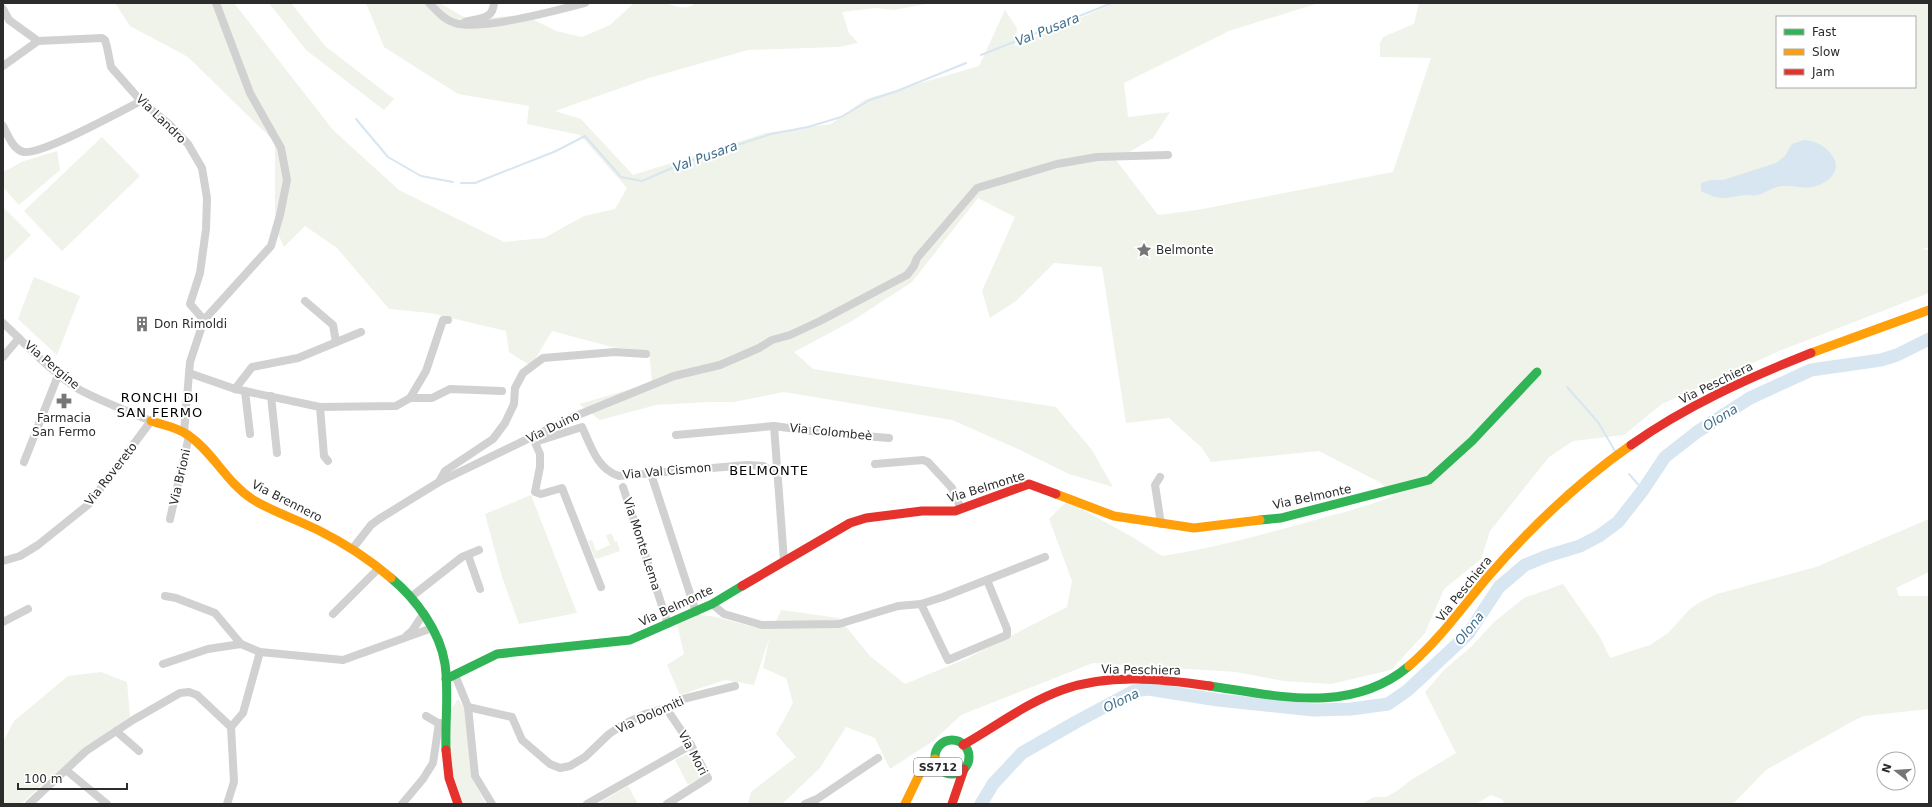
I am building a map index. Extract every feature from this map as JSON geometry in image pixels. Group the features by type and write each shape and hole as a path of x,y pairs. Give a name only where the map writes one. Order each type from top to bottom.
{"street":[{"path":"204,320 271,246 280,215 287,180 281,148 250,93 216,3"},
{"path":"429,3 445,19 456,24 472,26 552,12 585,3"},
{"path":"456,24 488,16 493,11 494,3"},
{"path":"3,9 7,22 38,41 3,66"},
{"name":"Via Landro","path":"38,41 102,38 105,40 111,67 141,101 169,124 188,144 202,168 207,198 206,228 200,273 190,304 204,320"},
{"path":"3,126 15,147 24,152 36,151 88,128 141,101"},
{"name":"Via Duino","path":"353,548 371,525 425,488 534,439 573,417 674,376 720,365 759,348 772,340 790,335 820,321 907,275 914,266 917,258 977,188 1057,164 1096,157 1168,155"},
{"path":"305,301 333,325 336,342"},
{"name":"Via Peschiera","path":"963,745 1005,718 1042,697 1097,681 1162,680 1296,698 1344,696 1367,691 1396,677 1416,662 1436,643 1484,582 1533,528 1576,488 1610,461 1646,436 1692,407 1746,380 1929,310"},
{"name":"Via Brioni","path":"170,519 187,435 190,362 204,320"},
{"path":"189,372 235,389 320,407 396,406 410,398 426,371 442,320 448,320"},
{"name":"Via Pergine","path":"3,323 79,389 151,421"},
{"path":"235,389 252,367 298,358 361,332"},
{"name":"Via Pergine","path":"3,357 19,338"},
{"path":"439,482 445,471 492,439 505,423 514,404 516,388 523,373 544,358 615,352 646,354"},
{"name":"Via Belmonte","path":"451,677 497,654 630,640 712,604 832,532 850,523 866,518 922,511 955,511 1029,484 1114,516 1194,528 1281,518 1368,497 1429,480 1472,441 1537,372"},
{"path":"24,462 59,373"},
{"path":"410,398 432,398 450,389 502,390"},
{"path":"245,391 250,434"},
{"path":"271,396 277,453"},
{"path":"320,407 324,456 328,461"},
{"name":"Via Brennero","path":"151,421 187,435 242,491 259,503 353,548 379,568 411,598 424,613 432,628 451,677 442,723 445,758 450,786 458,804"},
{"name":"Via Rovereto","path":"4,562 20,556 38,545 89,504 151,421"},
{"name":"Via Colombeè","path":"676,435 774,426 826,433 889,438"},
{"name":"Via Colombeè","path":"774,426 784,561"},
{"name":"Via Val Cismon","path":"534,439 582,427 602,466 613,474 619,476 747,465 763,466 778,474"},
{"path":"534,439 540,454 540,468 535,492 540,494 562,488 601,587"},
{"path":"875,464 924,460 928,462 952,488 961,509"},
{"path":"651,474 696,612"},
{"path":"1160,476 1155,485 1161,524"},
{"name":"Via Monte Lema","path":"623,487 668,624"},
{"path":"371,525 381,512 397,503"},
{"path":"411,598 462,557 479,550"},
{"path":"468,555 480,588"},
{"path":"712,604 724,614 762,625 839,624 898,606 920,604 1045,557"},
{"path":"334,614 379,568"},
{"path":"920,604 948,660 1007,635 1007,629 987,580"},
{"path":"165,596 176,598 214,613 240,644 260,652 339,661 405,636 432,628"},
{"path":"3,622 28,609"},
{"path":"405,636 412,631 424,613"},
{"path":"163,664 208,649 240,644"},
{"path":"226,804 234,782 231,727 242,713 260,652"},
{"path":"451,677 468,707 475,776 492,804"},
{"name":"Via Dolomiti","path":"468,707 512,717 522,740 550,764 560,768 570,766 585,757 609,734 624,724 645,714 666,708 683,699 735,686"},
{"path":"29,804 86,751 116,731 180,693 189,692 197,695 231,727"},
{"name":"Via Mori","path":"666,708 691,745 708,778 667,804"},
{"path":"402,804 431,767 442,723 426,716"},
{"path":"116,731 139,752"},
{"name":"Via Peschiera","path":"954,800 964,769 967,765 969,755 979,736"},
{"name":"SS712","path":"964,769 955,774 946,773 936,762 937,749 944,742 954,740 963,745 969,755"},
{"path":"587,804 691,745"},
{"path":"805,804 817,799 878,758"},
{"path":"905,804 921,771 936,762"},
{"path":"66,770 106,804"},
{"name":"Via Peschiera","path":"946,773 954,800"}],"shaded area":[{"path":"660,2 680,7 688,7 696,3 931,3 894,10 875,8 842,12 849,33 858,43 839,47 748,50 649,78 555,111 581,119 633,175 766,133 831,124 866,99 979,66 1005,10 1017,28 1015,46 1115,3 1319,3 1229,31 1124,83 1128,117 1170,112 1153,138 1116,160 1158,215 1197,210 1393,172 1431,58 1380,57 1380,43 1383,37 1414,24 1419,3 1929,3 1929,247 1923,249 1929,250 1929,293 1777,352 1662,404 1624,435 1573,441 1549,457 1490,531 1481,559 1444,589 1425,633 1391,670 1331,684 1284,681 1236,672 1093,663 961,715 933,741 890,769 875,738 846,727 820,768 782,804 748,804 751,792 796,757 776,734 793,703 786,678 763,668 770,634 781,610 839,618 870,656 905,684 968,658 1067,607 1072,581 1049,519 1067,501 1134,538 1162,556 1199,550 1254,537 1373,504 1393,496 1381,483 1319,451 1211,462 1202,448 1169,418 1126,423 1102,267 1054,263 1016,301 990,318 982,291 1015,217 978,198 912,282 852,321 794,352 813,369 1056,407 1092,450 1113,487 1069,474 1018,449 952,420 784,392 734,402 656,405 600,420 579,404 652,383 649,351 612,347 552,331 531,366 509,352 506,331 430,313 389,309 337,248 305,226 284,247 275,227 275,142 188,57 130,26 115,3 234,3 333,130 399,190 504,242 544,238 584,216 615,209 627,188 580,135 527,124 529,106 458,94 384,47 366,3 440,3 462,16 472,19 524,15 556,31 582,37 610,25 634,3"},
{"path":"269,3 291,3 325,46 394,99 384,110 306,50"},
{"path":"102,137 140,176 62,251 24,211"},
{"path":"1804,140 1813,141 1820,145 1827,150 1835,162 1836,169 1832,176 1819,185 1814,187 1780,186 1758,195 1745,195 1727,198 1713,196 1701,191 1701,183 1711,180 1723,180 1776,163 1785,156 1792,144"},
{"path":"57,151 60,170 19,205 3,187 3,172 24,161"},
{"path":"3,207 31,235 3,263"},
{"path":"34,277 80,296 57,355 18,319"},
{"path":"531,495 577,613 519,624 502,577 485,514"},
{"path":"1929,519 1929,572 1896,588 1899,596 1929,596 1929,709 1864,716 1855,720 1766,770 1733,804 1504,804 1503,800 1491,795 1476,804 1361,804 1374,797 1386,797 1456,753 1425,692 1444,670 1471,647 1494,622 1524,598 1563,584 1600,637 1610,658 1650,645 1668,633 1690,609 1700,602 1717,594 1816,567"},
{"path":"612,534 615,542 617,541 620,551 597,559 595,558 588,541 592,540 596,551 610,545 606,535"},
{"path":"698,615 717,617 753,627 772,629 754,685 725,680 680,695 667,665 684,654 677,624"},
{"path":"101,672 127,682 130,717 74,758 21,804 3,804 3,742 14,721 68,676"},
{"path":"457,700 459,700 465,709 471,777 486,804 462,804 448,757 451,710"},
{"path":"689,753 701,778 688,785 675,760"},
{"path":"628,786 638,804 597,804"}],"waterway":[{"name":"Val Pusara","path":"981,55 1112,3"},
{"name":"Val Pusara","path":"461,183 475,183 556,151 585,136 621,177 642,181 686,162 771,134 808,127 841,117 870,100 897,91 966,63"},
{"name":"Val Pusara","path":"356,119 388,157 421,176 453,182"},
{"name":"Olona","path":"981,804 993,784 1022,753 1134,691 1148,689 1218,700 1313,710 1351,709 1388,704 1408,690 1468,634 1499,587 1525,565 1547,556 1580,546 1599,536 1618,522 1643,490 1665,457 1697,432 1750,398 1811,370 1881,360 1897,355 1929,339"},
{"path":"1567,387 1598,422 1615,451"},
{"path":"1629,474 1643,490"}],"traffic: fast":[{"path":"1260,520 1281,518 1429,480 1472,441 1537,372"},
{"path":"391,578 400,586 426,616 438,640 442,652 447,685 446,750"},
{"path":"446,679 497,654 630,640 712,604 742,586"},
{"path":"1210,686 1288,697 1313,698 1338,696 1363,691 1387,681 1409,666"},
{"path":"952,740 964,745 969,757 964,769 952,774 940,769 935,757 940,745 952,740"}],"traffic: slow":[{"path":"1811,353 1929,310"},
{"path":"151,421 175,428 188,435 197,442 235,484 252,499 337,540 365,558 391,578"},
{"path":"1409,666 1440,635 1502,560 1519,542 1573,491 1631,445"},
{"path":"1056,494 1114,516 1194,528 1260,520"},
{"path":"905,804 921,771 935,759"}],"traffic: jam":[{"path":"1631,445 1696,405 1764,372 1811,353"},
{"path":"742,586 850,523 866,518 922,511 955,511 1029,484 1056,494"},
{"path":"963,745 1049,695 1080,685 1098,681 1136,679 1173,681 1210,686"},
{"path":"446,750 449,778 458,804"},
{"path":"952,804 964,769"}],"place":[{"name":"Belmonte","path":"1144,250"},
{"name":"Don Rimoldi","path":"142,324"},
{"name":"Farmacia San Fermo","path":"64,401"}],"district":[{"name":"RONCHI DI SAN FERMO","path":"160,404"},
{"name":"BELMONTE","path":"769,470"}]}
